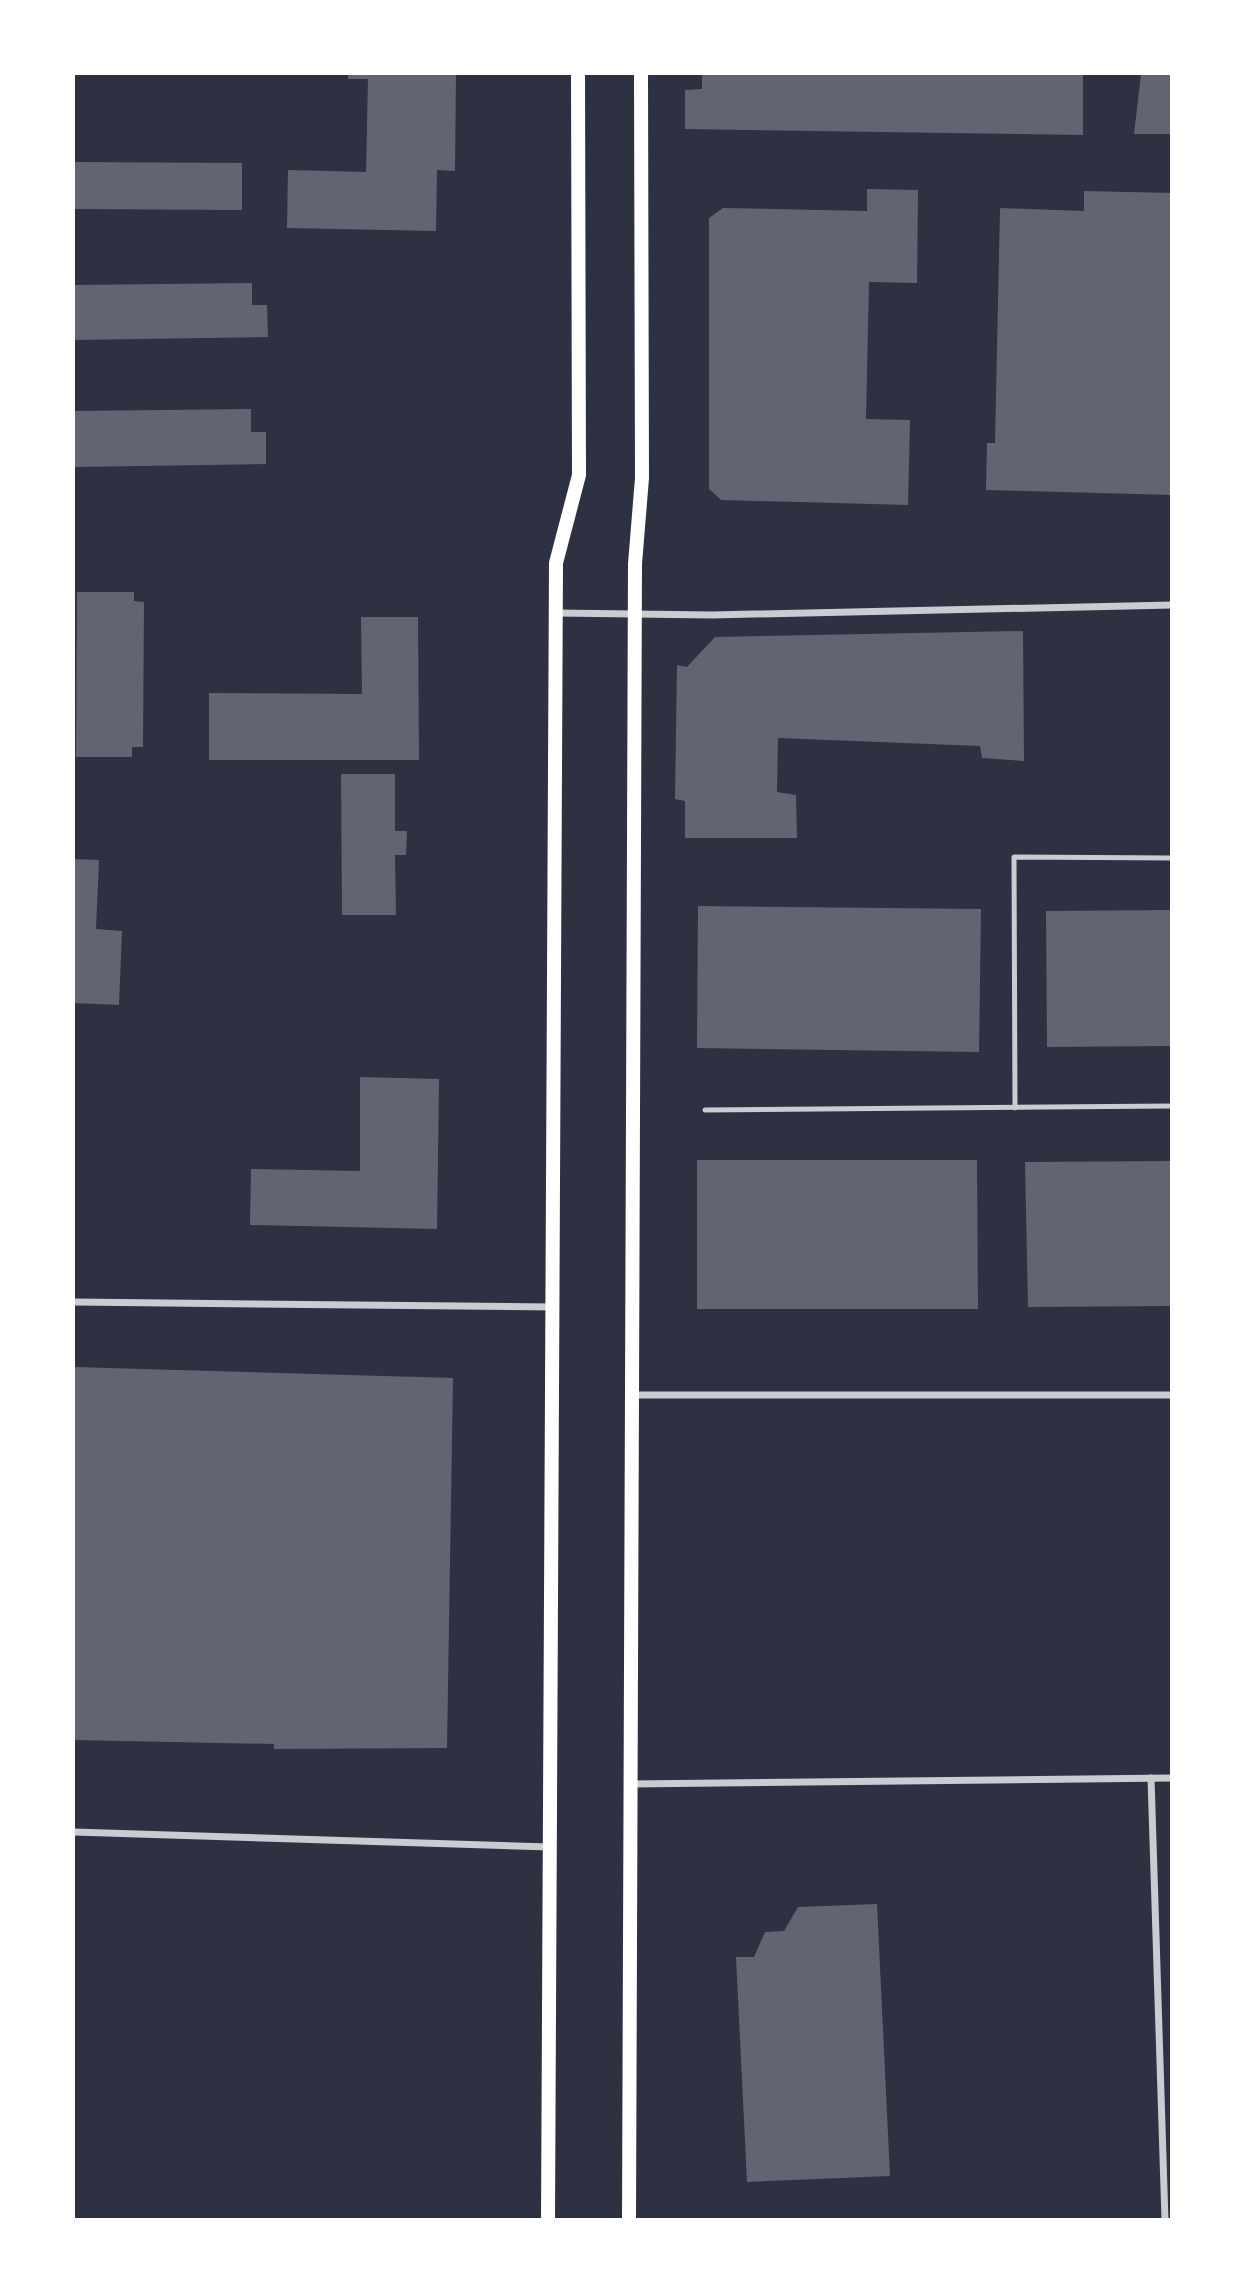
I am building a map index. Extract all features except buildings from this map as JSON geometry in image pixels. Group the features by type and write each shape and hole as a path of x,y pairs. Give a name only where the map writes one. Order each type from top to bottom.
{"main road":[{"path":"548,2220 556,563 579,475 579,74"},
{"path":"629,2220 635,564 642,478 641,74"}],"street":[{"path":"556,613 635,614 1171,604"},
{"path":"74,1302 553,1307"},
{"path":"632,1395 1171,1395"},
{"path":"1151,1778 1166,2220"},
{"path":"631,1784 1171,1778"},
{"path":"74,1832 550,1847"}],"lane":[{"path":"1014,1108 1014,857 1171,858"},
{"path":"705,1110 1171,1107"}]}
